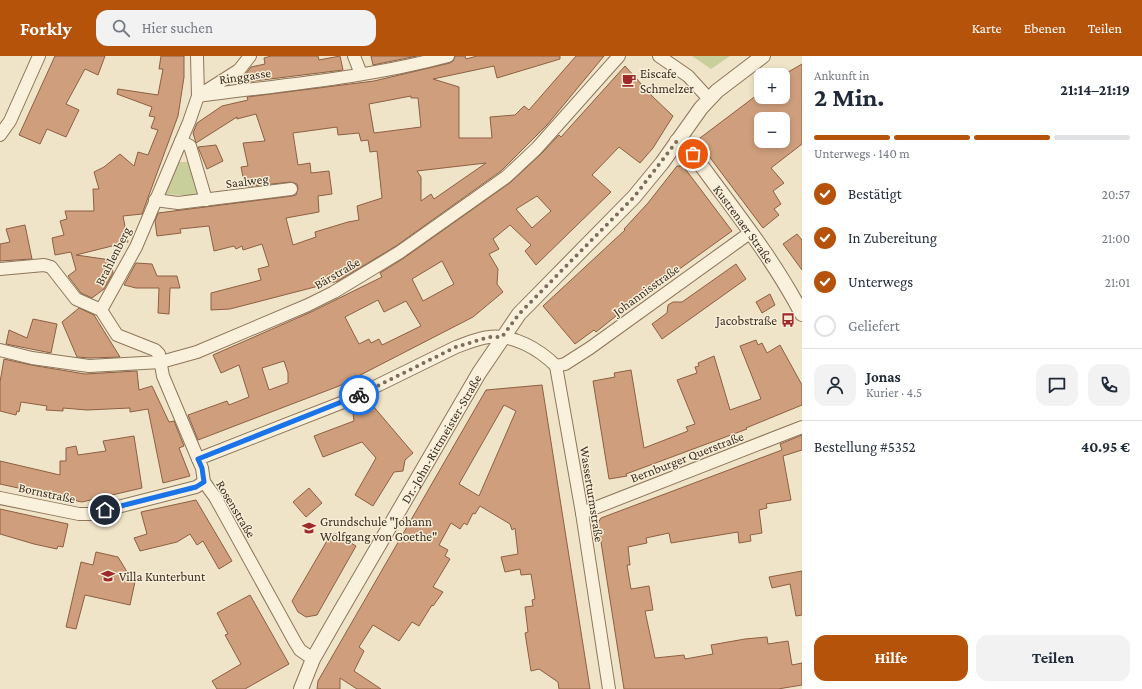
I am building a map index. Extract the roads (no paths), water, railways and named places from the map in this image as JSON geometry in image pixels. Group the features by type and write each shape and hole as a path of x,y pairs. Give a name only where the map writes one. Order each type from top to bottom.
{"street":[{"path":"0,135 10,121 39,56"},
{"path":"155,200 181,141 198,96 197,56"},
{"name":"Ringgasse","path":"198,96 240,70 250,56"},
{"path":"354,56 361,74"},
{"name":"Ringgasse","path":"198,96 361,74 421,63 448,56"},
{"name":"Bärstraße","path":"0,350 32,358 84,365 161,362 197,352 308,305 357,279 412,244 482,195 537,148 619,56"},
{"path":"659,56 688,76 709,99"},
{"name":"Dr.-John-Rittmeister-Straße","path":"301,689 313,659 502,337 519,314 638,192 709,99 717,91 763,56"},
{"path":"181,141 190,146 206,200"},
{"name":"Kustrenaer Straße","path":"677,141 693,154 751,232 783,278 802,314"},
{"name":"Saalweg","path":"155,200 178,203 291,189"},
{"name":"Brahlenberg","path":"101,310 130,259 155,200"},
{"name":"Johannisstraße","path":"556,366 565,364 590,348 751,232"},
{"path":"0,269 44,265 52,267 76,299 101,310 117,335 155,350 159,354 161,362"},
{"path":"198,459 346,401 456,347 489,337 502,337 524,344 546,356 556,366"},
{"name":"Rosenstraße","path":"161,362 163,376 202,468 204,482 215,497 300,650 313,659"},
{"name":"Wasserturmstraße","path":"556,366 582,513 608,689"},
{"name":"Bernburger Querstraße","path":"582,513 802,427"},
{"name":"Bornstraße","path":"0,498 68,513 90,514 196,487 204,482"}],"place":[{"name":"Eiscafe Schmelzer","path":"629,80"},
{"name":"Jacobstraße","path":"788,320"},
{"name":"Grundschule \"Johann Wolfgang von Goethe\"","path":"309,528"},
{"name":"Villa Kunterbunt","path":"108,576"}]}
